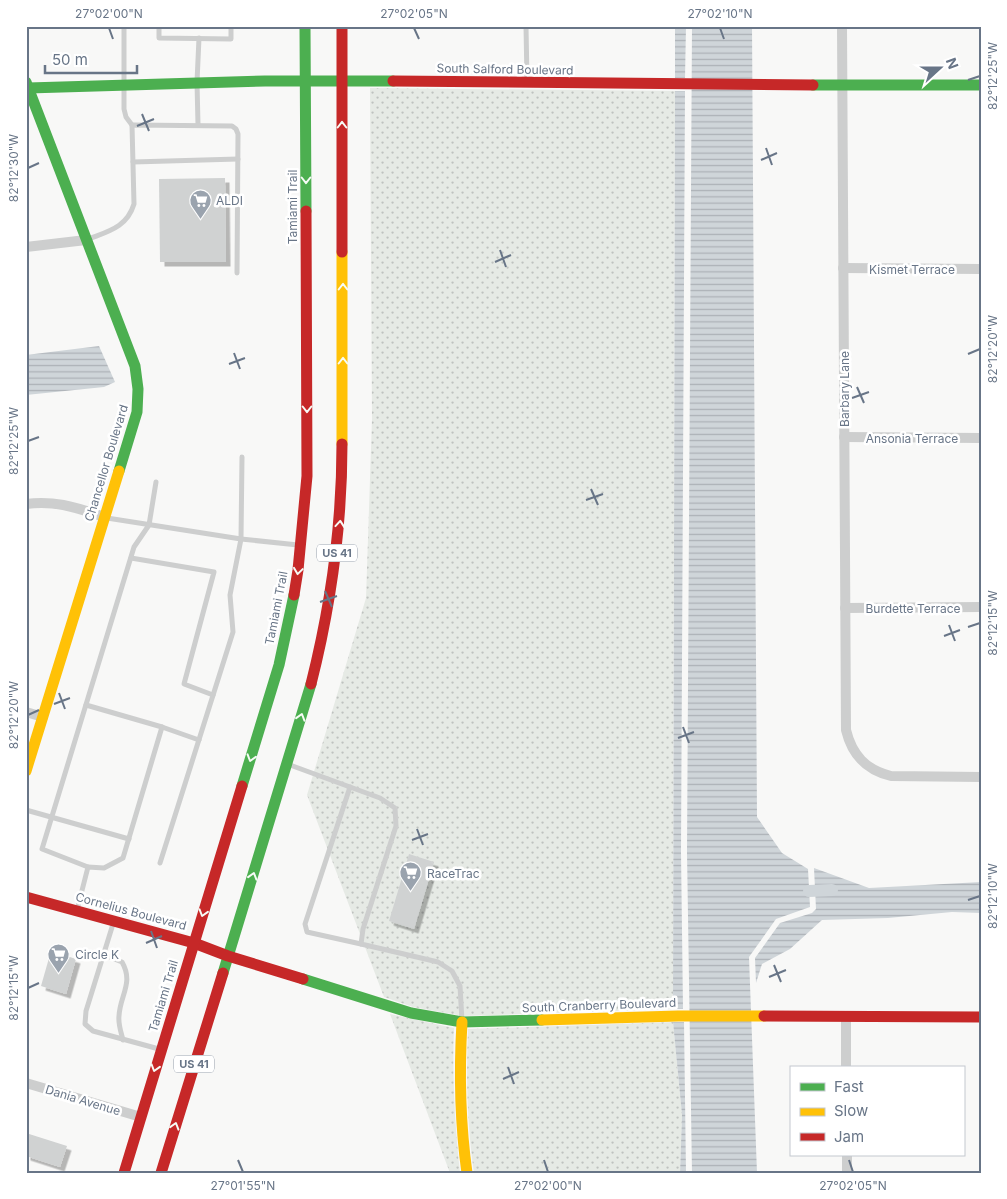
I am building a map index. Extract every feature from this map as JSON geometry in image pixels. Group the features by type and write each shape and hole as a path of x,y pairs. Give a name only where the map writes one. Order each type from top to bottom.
{"street":[{"name":"Tamiami Trail","path":"124,1173 279,665 290,616 301,545 306,476 306,26"},
{"name":"US 41","path":"161,1173 287,764 317,659 331,589 340,524 342,475 342,26"},
{"name":"Barbary Lane","path":"842,26 846,730 853,751 861,761 879,773 891,776 981,776"},
{"name":"South Salford Boulevard","path":"27,85 306,81 842,86 981,85"},
{"name":"Chancellor Boulevard","path":"26,771 137,412 139,385 135,366 27,85"},
{"path":"26,247 86,240"},
{"name":"Kismet Terrace","path":"843,268 981,269"},
{"name":"Ansonia Terrace","path":"844,437 981,438"},
{"path":"26,504 45,502 64,505 105,517"},
{"name":"Burdette Terrace","path":"845,608 981,607"},
{"path":"26,712 43,717"},
{"name":"Cornelius Boulevard","path":"26,897 194,943 228,956"},
{"name":"South Cranberry Boulevard","path":"228,956 411,1013 462,1022 678,1016 981,1017"},
{"path":"846,1017 846,1066"},
{"path":"462,1022 461,1105 467,1173"},
{"name":"Dania Avenue","path":"26,1083 141,1117"},
{"path":"847,1156 847,1173"}],"lane":[{"path":"86,240 112,230 128,218 134,204 132,125 125,113 124,26"},
{"path":"159,26 159,38 231,39 231,26"},
{"path":"526,26 527,83"},
{"path":"198,125 199,38"},
{"path":"132,125 227,125 236,129 238,134 236,273"},
{"path":"133,162 238,159"},
{"path":"160,863 233,632 230,595 241,538 242,457"},
{"path":"156,482 149,525 134,547 42,849 88,867 104,868 123,858 162,727"},
{"path":"105,517 149,525 301,545"},
{"path":"131,558 214,572 184,684 213,695"},
{"path":"86,705 199,740"},
{"path":"287,764 380,798 395,808 396,826 362,929 361,944"},
{"path":"350,787 305,924 307,932 438,962 452,971 460,986 462,1022"},
{"path":"26,810 129,839"},
{"path":"77,911 88,867"},
{"path":"114,921 86,1011 85,1024 93,1031 161,1050"},
{"path":"104,954 122,962 127,970 128,980 119,1014 119,1024 123,1040"}],"shaded area":[{"path":"675,26 686,26 685,78 675,78"},
{"path":"692,26 752,26 757,817 782,853 808,869 810,907 776,919 749,957 757,1173 692,1173 687,852"},
{"path":"370,88 675,91 673,1009 463,1016 413,1007 384,997 307,795 366,598 372,419"},
{"path":"675,91 685,91 681,852 683,1009 673,1009"},
{"path":"99,346 115,382 104,387 26,395 26,355"},
{"path":"814,868 869,888 981,882 981,913 952,912 888,918 822,920 790,949 762,964 756,983 755,958 780,923 812,913 816,909"},
{"path":"390,1014 454,1028 454,1100 460,1173 450,1173"},
{"path":"673,1022 682,1115 680,1173 474,1173 468,1101 468,1029"},
{"path":"673,1022 684,1022 686,1173 680,1173 682,1115"}],"building":[{"path":"225,178 226,262 160,262 159,179"},
{"name":"RaceTrac","path":"409,854 434,862 414,929 389,921"},
{"path":"51,951 76,959 66,994 41,986"},
{"path":"26,1133 67,1146 60,1167 26,1156"}],"waterway":[{"path":"809,891 832,890"}],"traffic: fast":[{"path":"305,26 306,211"},
{"path":"28,88 265,81 393,81"},
{"path":"26,82 135,366 138,389 137,412 119,471"},
{"path":"813,85 981,85"},
{"path":"242,786 279,665 294,595"},
{"path":"223,973 311,684"},
{"path":"303,979 411,1013 462,1022 542,1020"}],"traffic: slow":[{"path":"342,252 342,444"},
{"path":"26,771 119,471"},
{"path":"542,1020 678,1016 764,1016"},
{"path":"462,1022 461,1098 467,1173"}],"traffic: jam":[{"path":"342,26 342,252"},
{"path":"393,81 813,85"},
{"path":"294,595 307,476 306,211"},
{"path":"311,684 330,595 334,565 340,505 342,444"},
{"path":"124,1173 242,786"},
{"path":"26,897 194,943 228,956 303,979"},
{"path":"161,1173 223,973"},
{"path":"764,1016 981,1017"}],"place":[{"name":"ALDI","path":"200,219"},
{"name":"RaceTrac","path":"411,892"},
{"name":"Circle K","path":"59,973"}]}
